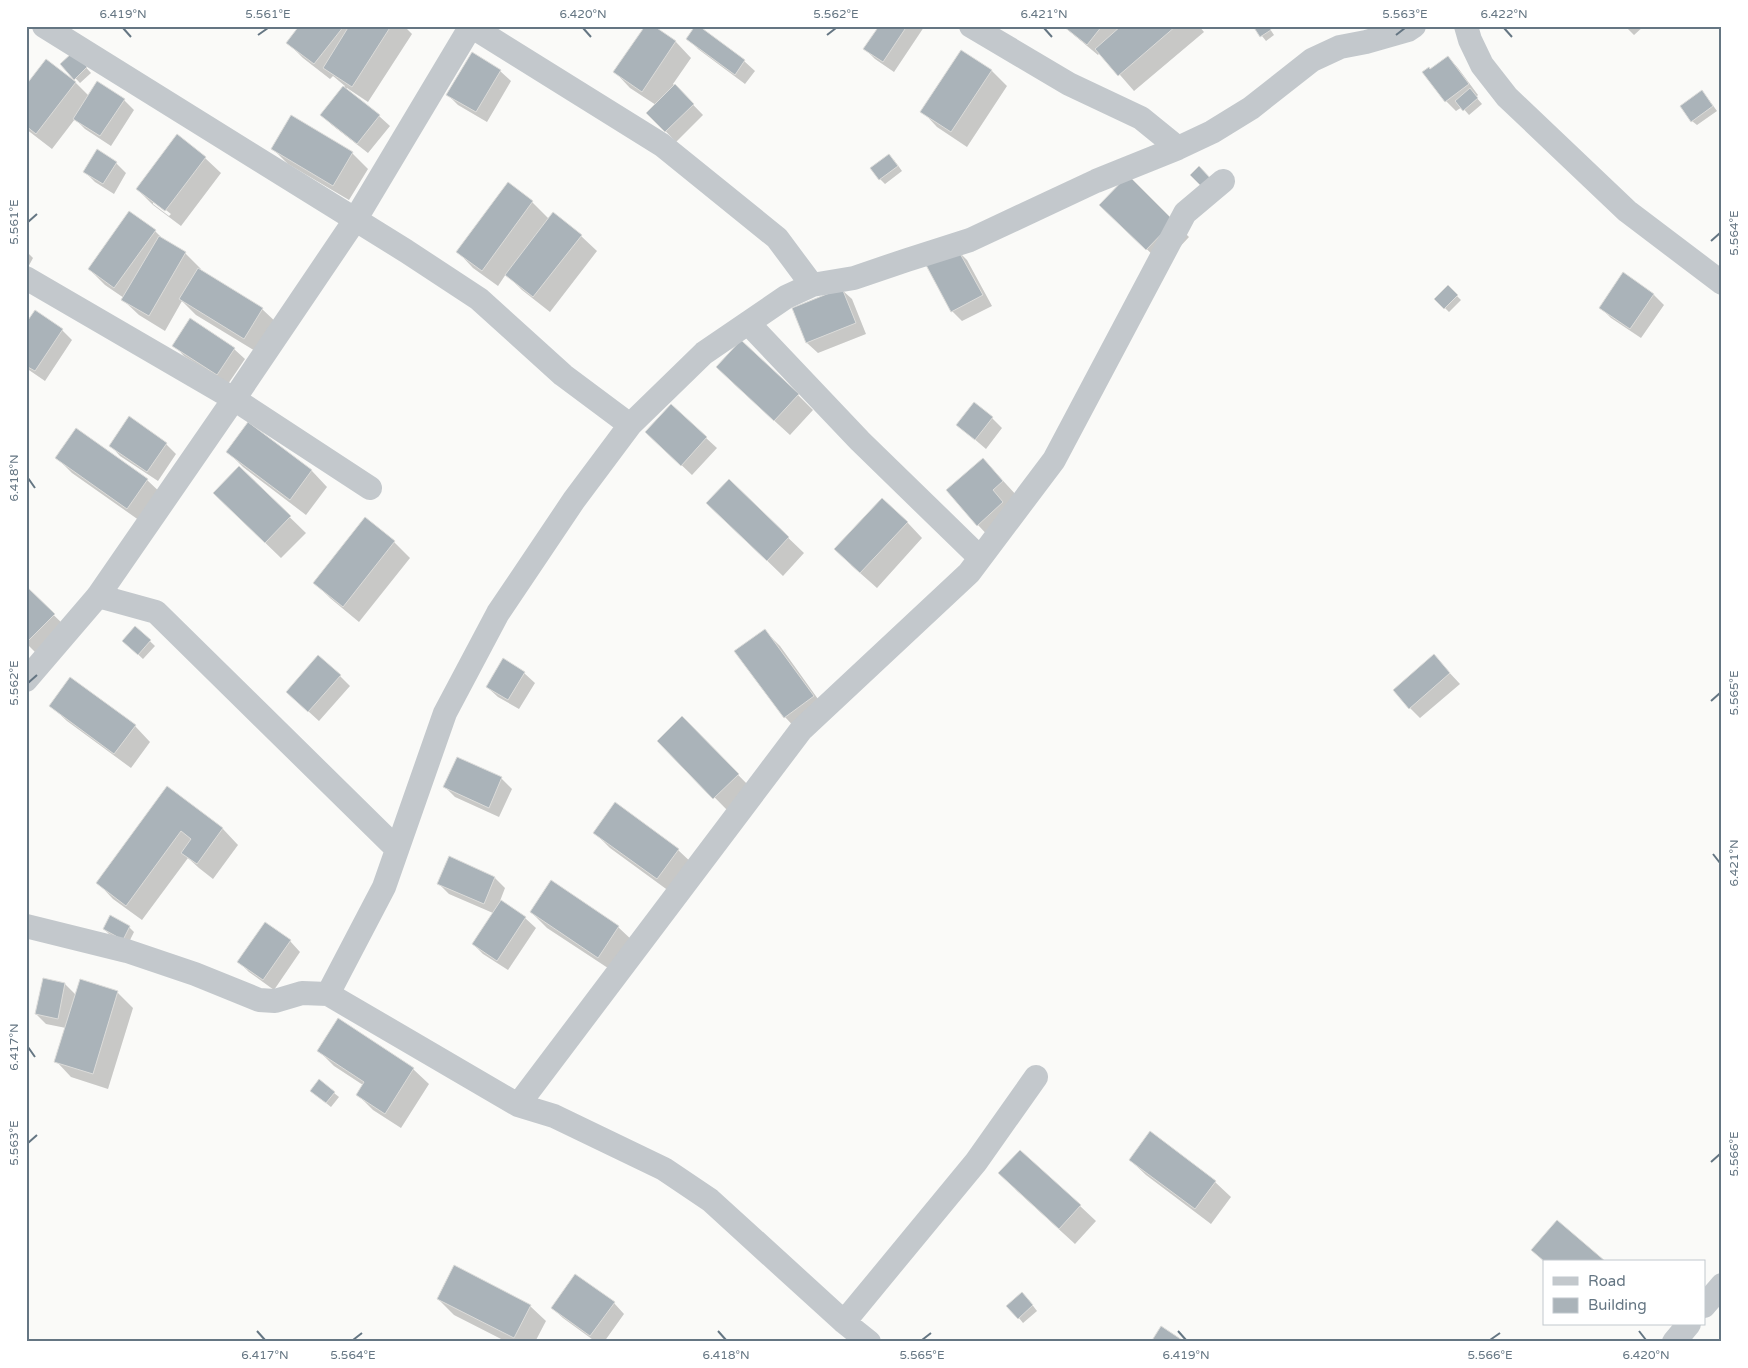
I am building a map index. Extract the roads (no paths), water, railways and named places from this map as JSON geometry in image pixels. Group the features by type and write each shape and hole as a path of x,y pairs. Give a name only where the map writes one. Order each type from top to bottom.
{"street":[{"path":"44,26 479,298 563,375 630,425"},
{"path":"971,26 1069,84 1141,118 1178,148"},
{"path":"328,994 384,887 396,848 445,713 498,613 574,500 630,425 704,354 786,297 812,285 854,278 970,240 1096,181 1178,148 1212,132 1251,108 1312,60 1340,47 1366,42 1408,30 1414,26"},
{"path":"1466,26 1482,66 1507,96 1627,212 1722,283"},
{"path":"26,680 98,596 355,220 477,28 662,146 778,238 812,285"},
{"path":"518,1105 801,730 968,573 1054,460 1185,212 1223,181"},
{"path":"26,278 234,399 370,488"},
{"path":"748,323 860,441 973,551"},
{"path":"98,596 156,612 396,848"},
{"path":"26,926 127,951 195,974 259,1000 275,1001 302,993 328,994 518,1105 554,1116 671,1174 710,1200 844,1322 869,1342"},
{"path":"844,1322 976,1162 1036,1077"},
{"path":"1706,1304 1722,1285"},
{"path":"1674,1342 1687,1326"}]}
